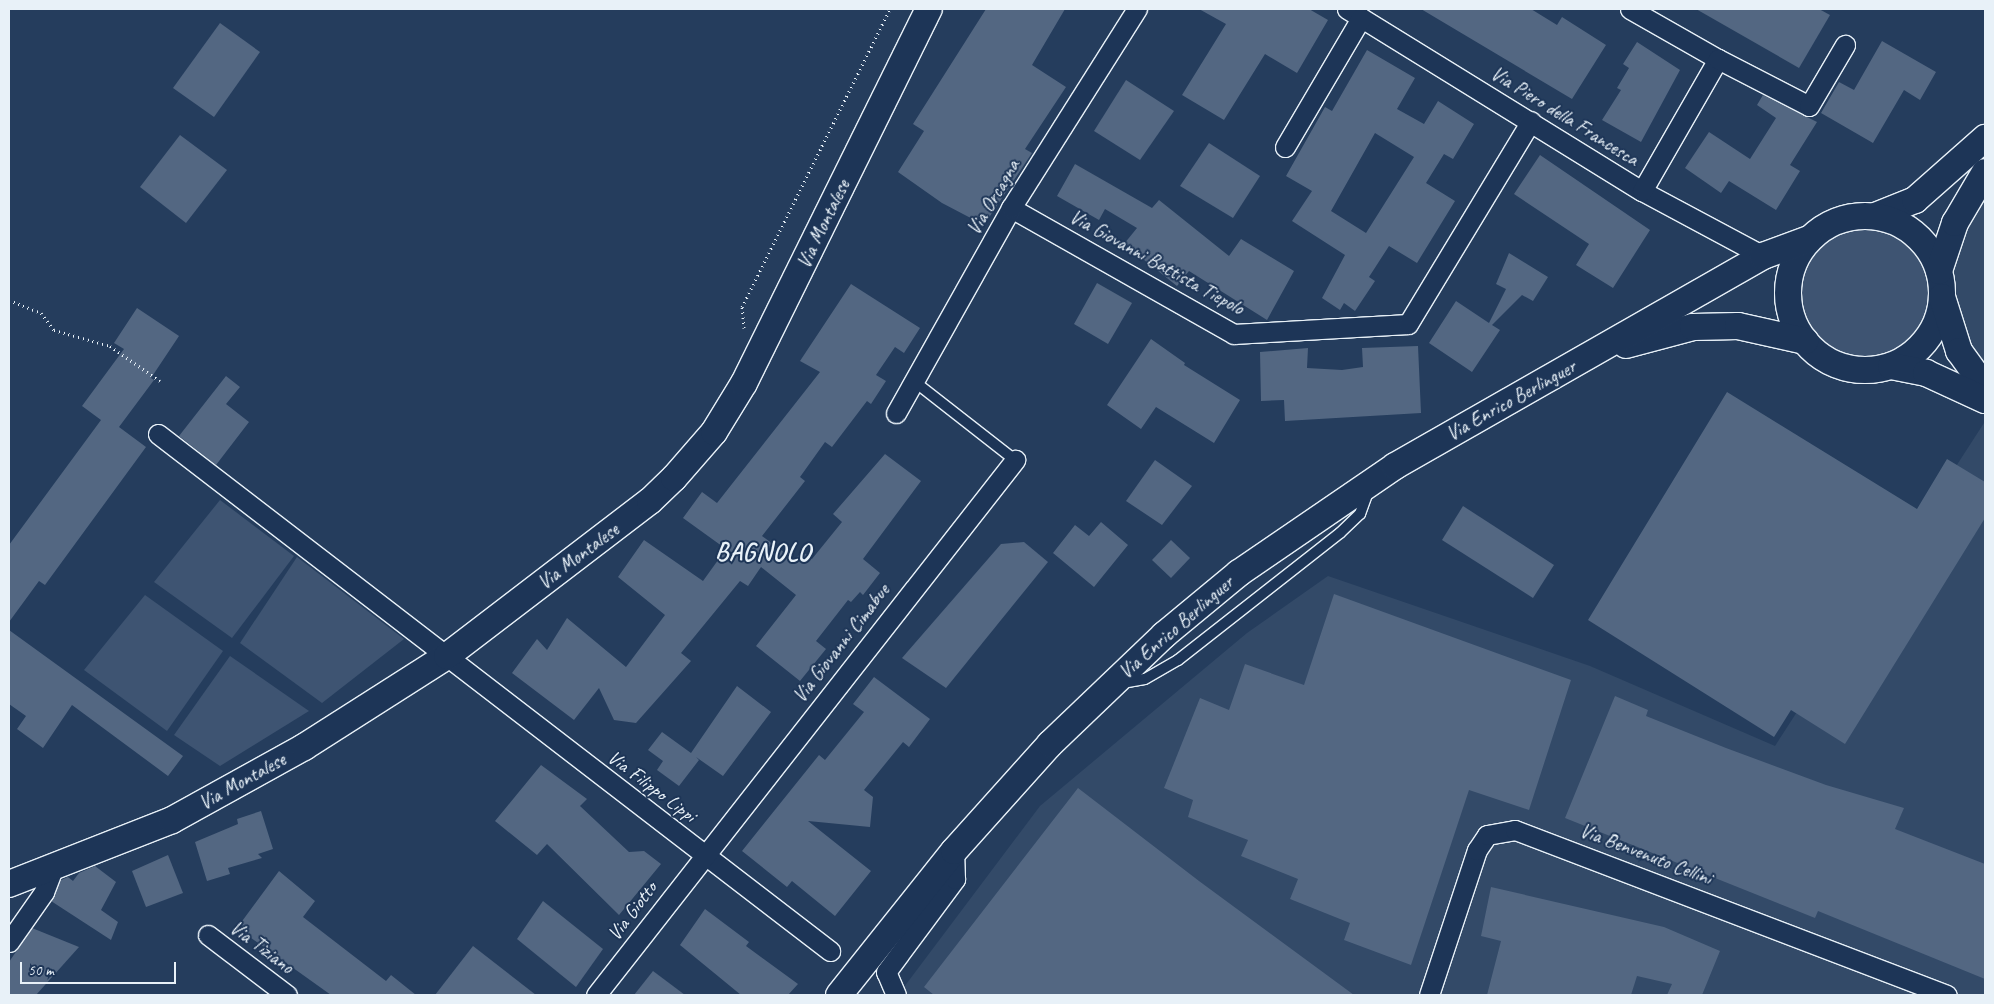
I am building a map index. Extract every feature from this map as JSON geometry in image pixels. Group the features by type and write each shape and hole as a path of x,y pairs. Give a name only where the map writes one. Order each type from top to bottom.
{"main road":[{"name":"Via Montalese","path":"9,884 172,820 304,747 447,656 650,501 714,432 766,340 929,9"},
{"path":"1875,216 1915,200 1985,138"},
{"path":"1809,239 1796,257 1789,278 1788,300 1794,322 1805,341 1821,357 1841,366 1870,370 1891,366 1911,355 1927,339 1938,318 1940,283 1955,223 1985,172"},
{"path":"1594,354 1763,256 1809,239 1828,225 1851,217 1875,216 1896,222 1915,234 1929,250 1959,351 1985,387"},
{"path":"1594,354 1693,327 1738,326 1805,341"},
{"name":"Via Enrico Berlinguer","path":"839,995 954,851 1109,684 1239,573 1372,481 1594,354"},
{"path":"1891,366 1939,378 1985,400"}],"street":[{"name":"Via Orcagna","path":"896,413 916,382 1011,208 1137,9"},
{"path":"1630,9 1718,60 1809,106 1845,45"},
{"path":"1285,146 1354,13"},
{"name":"Via Piero della Francesca","path":"1354,13 1642,191 1763,256"},
{"path":"1642,191 1718,60"},
{"name":"Via Giovanni Battista Tiepolo","path":"1011,208 1234,334 1408,324 1531,121"},
{"name":"Via Filippo Lippi","path":"158,434 830,951"},
{"name":"Via Giovanni Cimabue","path":"704,854 1014,460"},
{"name":"Via Benvenuto Cellini","path":"1429,995 1477,850 1487,835 1514,830 1946,995"},
{"path":"896,995 886,972 955,879 954,851"},
{"name":"Via Giotto","path":"596,995 704,854"},
{"path":"9,942 44,892 53,868"},
{"name":"Via Tiziano","path":"208,935 288,995"}],"lane":[{"path":"916,382 1014,460"}],"path":[{"path":"745,337 742,307 890,9"},
{"path":"9,300 41,313 54,330 110,346 160,381"}],"shaded area":[{"path":"1985,193 1985,411 1954,329 1948,276 1965,229"},
{"path":"1865,224 1891,230 1914,244 1928,267 1934,293 1928,319 1914,342 1891,356 1865,362 1839,356 1816,342 1802,319 1796,293 1802,267 1816,244 1839,230"},
{"path":"1984,423 1985,995 898,995 1040,806 1247,633 1328,576 1590,666 1775,746"},
{"path":"220,500 294,556 232,638 154,582"},
{"path":"297,557 404,639 322,703 240,643"},
{"path":"145,595 223,651 167,731 84,670"},
{"path":"230,656 309,711 220,766 174,735"}],"building":[{"path":"986,9 1065,9 1032,65 1066,87 1025,149 1032,153 984,225 942,203 898,172 924,131 913,124"},
{"path":"1199,9 1309,9 1328,20 1297,73 1265,54 1224,120 1182,95 1226,24"},
{"path":"1421,9 1531,9 1557,25 1562,17 1606,45 1572,99"},
{"path":"1696,9 1819,9 1830,15 1799,68"},
{"path":"220,23 260,52 214,117 173,88"},
{"path":"1882,41 1936,72 1920,100 1904,90 1873,143 1821,113 1839,82 1854,90"},
{"path":"1637,42 1680,70 1641,142 1602,120 1621,90 1617,88 1629,68 1623,64"},
{"path":"1367,50 1415,78 1397,109 1424,124 1438,101 1474,124 1453,159 1444,154 1426,183 1455,201 1417,263 1389,246 1369,277 1375,281 1355,311 1344,303 1340,310 1322,298 1345,255 1292,221 1312,191 1286,176 1325,107 1332,111","holes":["1375,133 1414,157 1366,233 1331,211"]},
{"path":"1126,80 1174,111 1140,160 1094,131"},
{"path":"1763,95 1817,122 1790,165 1800,171 1776,210 1729,181 1721,193 1685,168 1709,132 1750,159 1776,118 1757,105"},
{"path":"180,135 227,170 186,223 140,187"},
{"path":"1209,143 1260,176 1233,218 1180,186"},
{"path":"1540,155 1650,230 1613,288 1576,265 1589,244 1514,194"},
{"path":"1075,164 1152,208 1159,200 1229,256 1241,239 1294,271 1267,320 1189,271 1177,286 1124,244 1137,228 1105,209 1099,220 1057,196"},
{"path":"1509,253 1548,277 1533,301 1522,295 1492,325 1500,330 1472,372 1429,343 1456,301 1489,323 1506,289 1496,284"},
{"path":"1097,283 1132,303 1108,344 1074,324"},
{"path":"851,284 920,328 904,353 895,347 876,375 886,381 871,404 867,401 832,447 825,442 800,477 805,481 762,536 795,560 802,551 812,559 842,522 833,514 885,454 921,481 863,559 880,573 863,595 860,592 851,602 848,600 816,641 826,649 800,681 756,646 796,595 761,567 748,586 740,581 681,653 691,661 636,723 614,720 599,688 574,720 512,673 537,639 547,650 567,618 626,667 665,615 618,577 644,540 703,581 726,549 683,518 702,492 717,503 820,372 800,361"},
{"path":"137,308 179,336 151,378 154,380 119,427 146,447 45,585 39,581 9,622 9,545 101,420 82,406 124,349 114,343"},
{"path":"1151,339 1185,363 1184,365 1240,400 1214,443 1156,407 1141,429 1107,405"},
{"path":"1418,346 1421,413 1285,421 1284,400 1261,401 1260,352 1308,348 1307,368 1342,370 1363,367 1362,348"},
{"path":"226,376 240,387 226,404 249,422 216,465 179,436"},
{"path":"1727,392 1917,509 1947,459 1985,482 1985,518 1845,744 1791,710 1774,737 1588,620"},
{"path":"1155,460 1192,486 1162,525 1126,501"},
{"path":"1463,506 1554,565 1533,598 1442,540"},
{"path":"1101,522 1128,545 1094,587 1053,553 1075,525 1089,536"},
{"path":"1171,540 1190,558 1171,578 1152,560"},
{"path":"1024,542 1048,562 946,688 902,658 1001,544"},
{"path":"1334,594 1571,680 1529,810 1469,790 1411,965 1344,940 1350,923 1290,899 1298,879 1241,856 1248,840 1188,817 1193,800 1164,788 1200,698 1229,710 1245,664 1304,685"},
{"path":"9,630 183,756 168,776 72,705 43,748 17,729 26,716 9,704"},
{"path":"874,677 930,719 909,747 903,742 864,790 873,797 870,827 808,821 871,871 835,916 792,881 787,887 742,851 819,755 825,760 864,712 853,704"},
{"path":"737,686 771,712 723,776 696,757 699,760 679,786 657,770 663,761 648,750 662,732 691,753"},
{"path":"1615,696 1648,710 1646,716 1726,748 1826,785 1904,808 1895,829 1985,864 1985,979 1818,911 1815,918 1565,818"},
{"path":"541,765 587,799 580,806 629,852 644,851 661,864 619,915 547,844 537,855 495,821"},
{"path":"1078,788 1199,881 1354,995 934,995 924,987"},
{"path":"261,811 273,849 258,854 262,858 228,868 230,874 207,881 195,842 238,824 237,819"},
{"path":"168,855 183,893 146,907 132,871"},
{"path":"95,866 116,882 101,910 118,922 111,940 51,901 61,880 68,877 73,881 79,873"},
{"path":"279,871 315,901 303,917 386,981 391,975 416,995 331,995 237,928"},
{"path":"1491,887 1664,927 1720,951 1702,995 1667,995 1672,984 1637,976 1631,995 1487,995 1501,941 1481,936"},
{"path":"543,901 603,949 576,987 517,939"},
{"path":"705,909 749,942 746,946 798,984 788,995 741,995 680,945"},
{"path":"32,928 79,947 36,995 9,995 9,962"},
{"path":"473,946 536,995 435,995"},
{"path":"653,971 685,995 634,995"}],"district":[{"name":"BAGNOLO","path":"763,552"}]}
